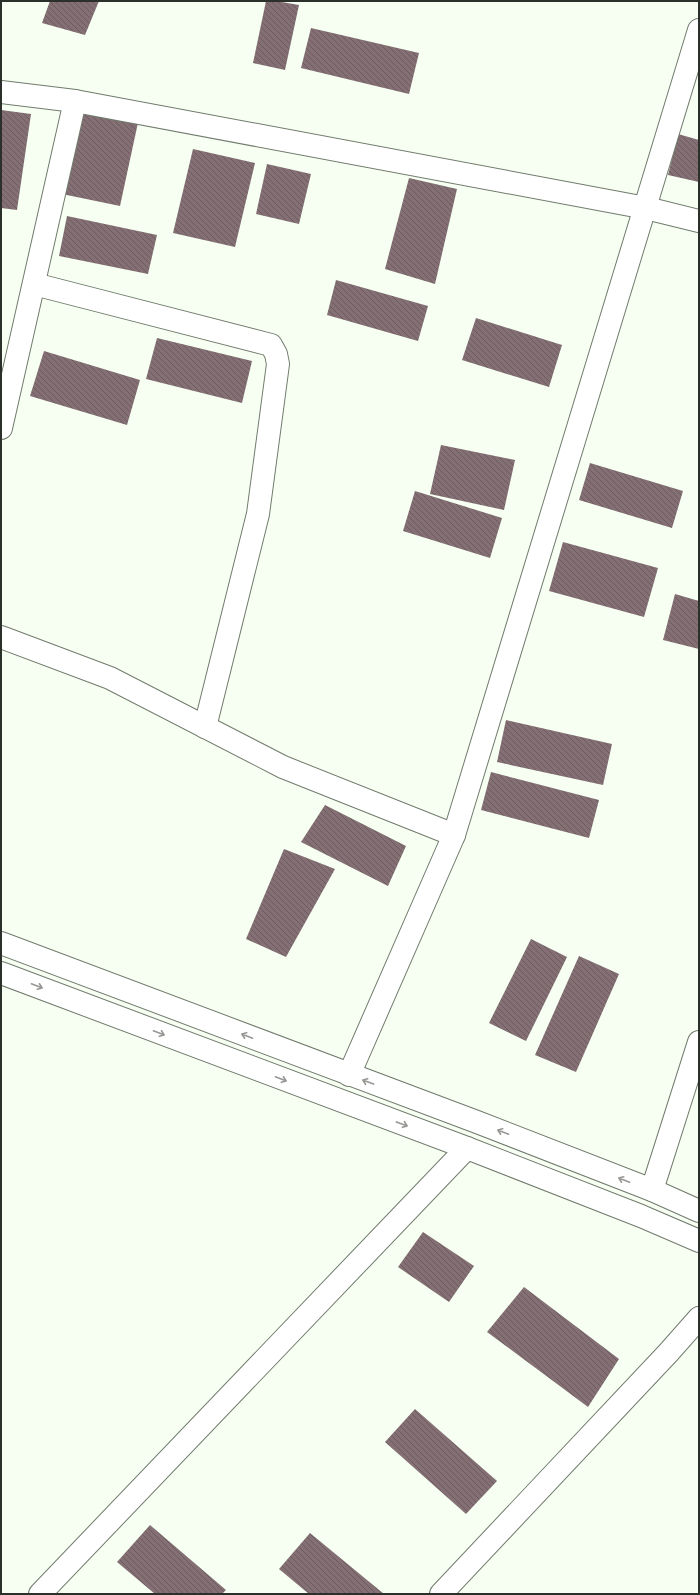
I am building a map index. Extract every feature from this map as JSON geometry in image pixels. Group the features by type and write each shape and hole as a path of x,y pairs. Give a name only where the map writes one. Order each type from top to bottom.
{"street":[{"path":"348,1075 454,835 699,30"},
{"path":"1,92 75,101 646,208 699,221"},
{"path":"1,428 75,101"},
{"path":"34,284 271,345 276,354 278,364 277,376 258,514 205,727"},
{"path":"1,637 110,678 283,768 454,835"},
{"path":"1,943 348,1075 477,1122 652,1190 699,1211"},
{"path":"1,973 467,1148 641,1216 699,1241"},
{"path":"652,1190 699,1042"},
{"path":"40,1594 467,1148"},
{"path":"441,1594 669,1352 699,1318"}],"building":[{"path":"50,1 99,1 85,35 42,23"},
{"path":"266,1 276,1 299,5 285,70 253,63"},
{"path":"311,28 419,53 409,94 301,68"},
{"path":"81,106 139,118 120,206 62,194"},
{"path":"1,110 31,114 17,210 1,208"},
{"path":"678,134 699,140 699,182 668,175"},
{"path":"193,149 255,163 235,247 173,233"},
{"path":"267,164 311,174 299,224 256,214"},
{"path":"409,178 457,189 435,284 385,269"},
{"path":"67,216 157,235 148,274 59,256"},
{"path":"336,280 428,306 418,341 327,315"},
{"path":"476,318 562,345 549,387 462,360"},
{"path":"157,338 252,361 242,403 146,379"},
{"path":"44,351 140,380 127,425 30,396"},
{"path":"441,445 515,460 504,510 430,494"},
{"path":"590,463 683,491 672,528 579,500"},
{"path":"415,491 502,518 490,558 403,531"},
{"path":"563,542 658,568 644,617 549,591"},
{"path":"675,594 699,601 699,649 663,640"},
{"path":"506,720 612,744 603,785 497,762"},
{"path":"491,772 599,800 589,838 481,810"},
{"path":"325,805 406,846 388,886 301,842"},
{"path":"284,849 335,869 286,957 246,939"},
{"path":"531,939 567,957 526,1041 489,1023"},
{"path":"579,956 619,974 576,1072 535,1055"},
{"path":"423,1232 474,1266 449,1302 398,1267"},
{"path":"524,1287 619,1359 588,1407 487,1332"},
{"path":"415,1409 497,1481 466,1514 385,1442"},
{"path":"150,1525 226,1590 222,1594 155,1594 117,1562"},
{"path":"310,1533 384,1594 309,1594 279,1569"}]}
